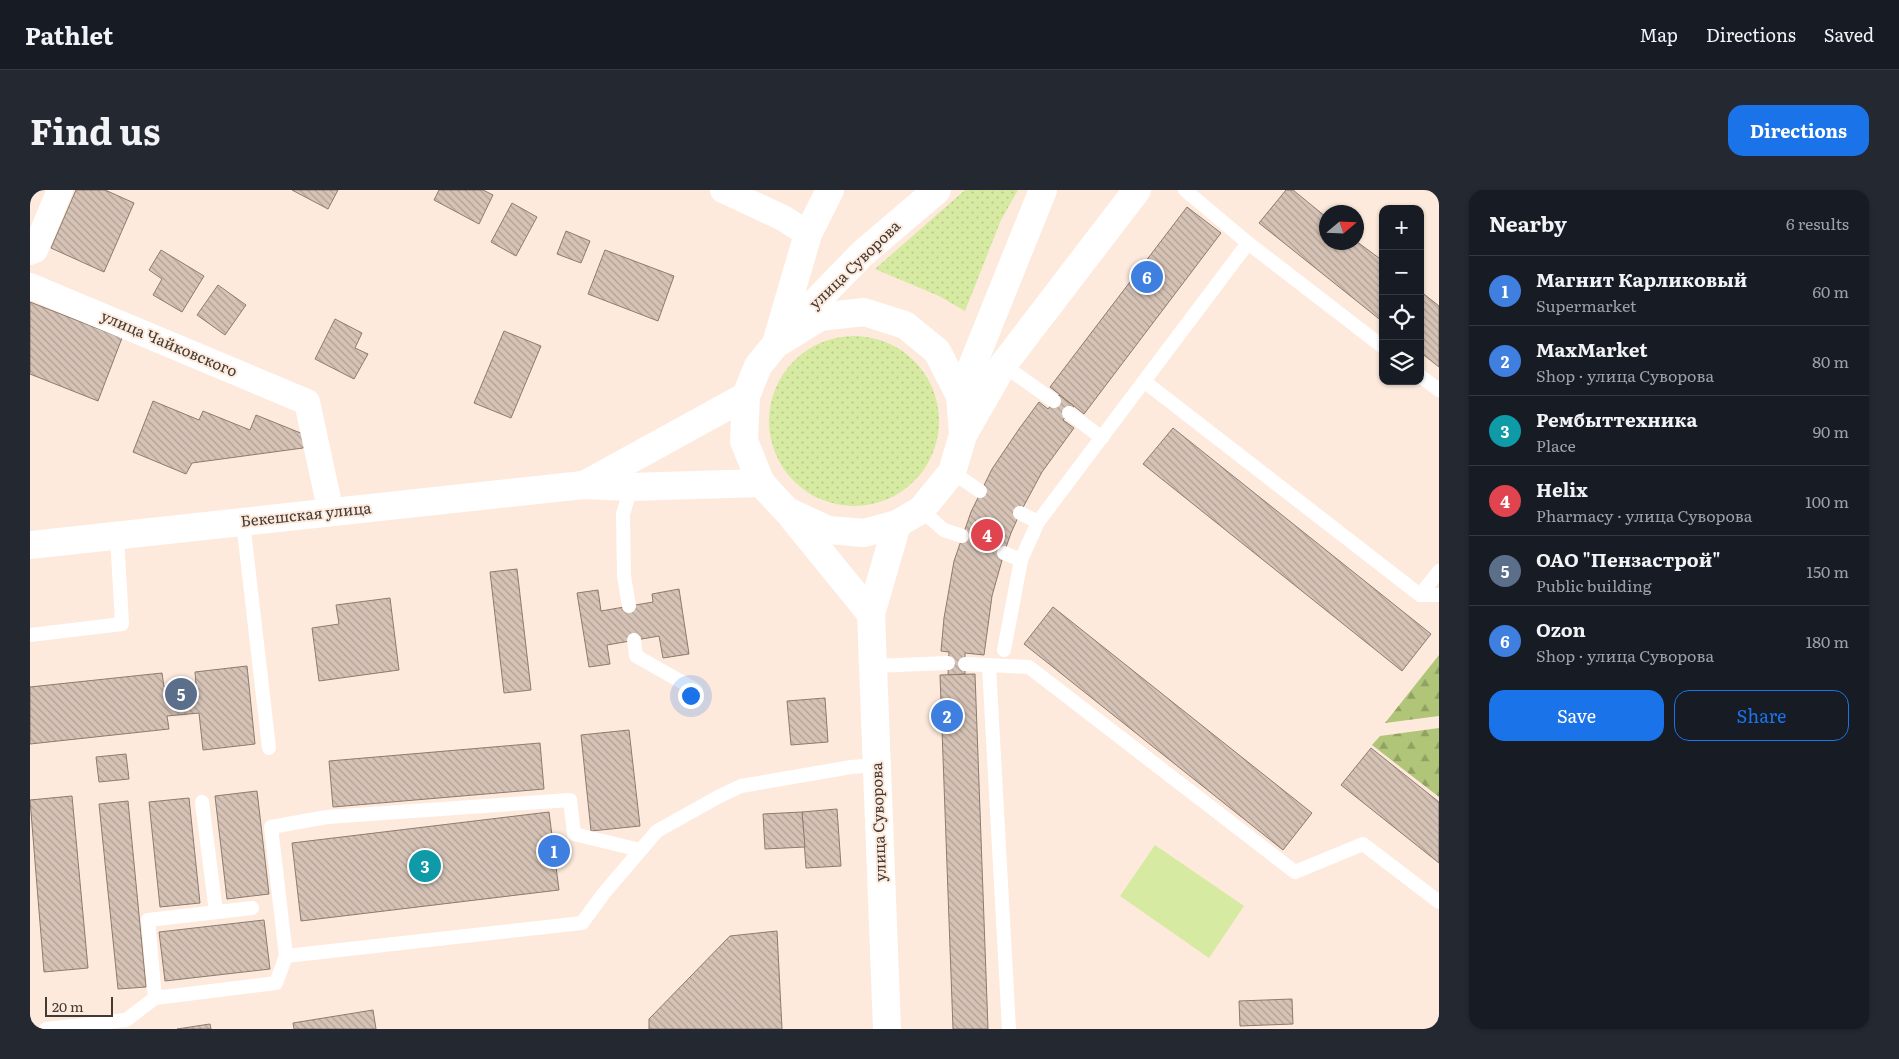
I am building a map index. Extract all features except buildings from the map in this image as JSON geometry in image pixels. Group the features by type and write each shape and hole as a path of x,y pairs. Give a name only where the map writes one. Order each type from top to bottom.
{"main road":[{"path":"776,344 808,234 830,190"},
{"name":"улица Суворова","path":"776,344 862,254 937,190"},
{"path":"960,396 1043,190"},
{"path":"787,511 828,530 864,532 897,524 920,510 952,472 963,435 1003,365 1138,190"},
{"path":"871,614 787,511 761,483 744,441 746,396 758,366 776,344 820,317 864,312 906,325 938,351 960,396 963,435"},
{"name":"Бекешская улица","path":"583,485 746,396"},
{"name":"Бекешская улица","path":"30,545 583,485 631,487 761,483"},
{"name":"улица Суворова","path":"887,1029 871,614 897,524"}],"street":[{"path":"30,252 35,250 60,190"},
{"path":"736,193 783,218 808,234"},
{"name":"улица Чайковского","path":"30,286 307,402 330,513"}],"lane":[{"path":"1184,190 1248,244 1379,344"},
{"path":"1004,650 1021,560 1038,522 1248,244"},
{"path":"1003,365 1054,402"},
{"path":"1424,379 1439,390"},
{"path":"1145,382 1420,595 1439,595"},
{"path":"1068,412 1102,438"},
{"path":"952,472 980,491"},
{"path":"629,606 624,576 623,514 631,487"},
{"path":"920,510 944,530 962,536"},
{"path":"1020,513 1038,522"},
{"path":"242,522 269,748"},
{"path":"30,635 122,624 117,536"},
{"path":"1004,552 1021,560"},
{"path":"1420,595 1439,571"},
{"path":"634,640 636,656 696,690"},
{"path":"873,666 948,663"},
{"path":"965,664 1029,667 1295,872 1363,844 1439,902"},
{"path":"989,666 1009,1029"},
{"path":"286,956 582,922 657,831 718,797 741,786 851,767 877,765"},
{"path":"46,1029 126,1020 156,998 276,983 286,956 272,827 327,817 570,800 574,834 640,850"},
{"path":"202,802 216,912"},
{"path":"156,998 148,920 252,908"}],"green space":[{"path":"965,190 1018,190 1001,220 965,311 939,296 875,269"},
{"path":"862,336 887,342 908,355 920,367 936,396 939,421 938,438 933,454 920,475 908,487 879,503 846,506 821,500 800,487 788,475 772,446 769,413 775,388 788,367 800,355 829,339"},
{"path":"1439,655 1439,716 1385,723"},
{"path":"1439,728 1439,797 1372,745 1380,736"},
{"path":"1155,845 1244,906 1209,958 1120,896"}],"place":[{"name":"Ozon","path":"1147,277"},
{"name":"Helix","path":"987,535"},
{"name":"ОАО \"Пензастрой\"","path":"181,694"},
{"name":"MaxMarket","path":"947,716"},
{"name":"Магнит Карликовый","path":"554,851"},
{"name":"Рембыттехника","path":"425,866"}]}
